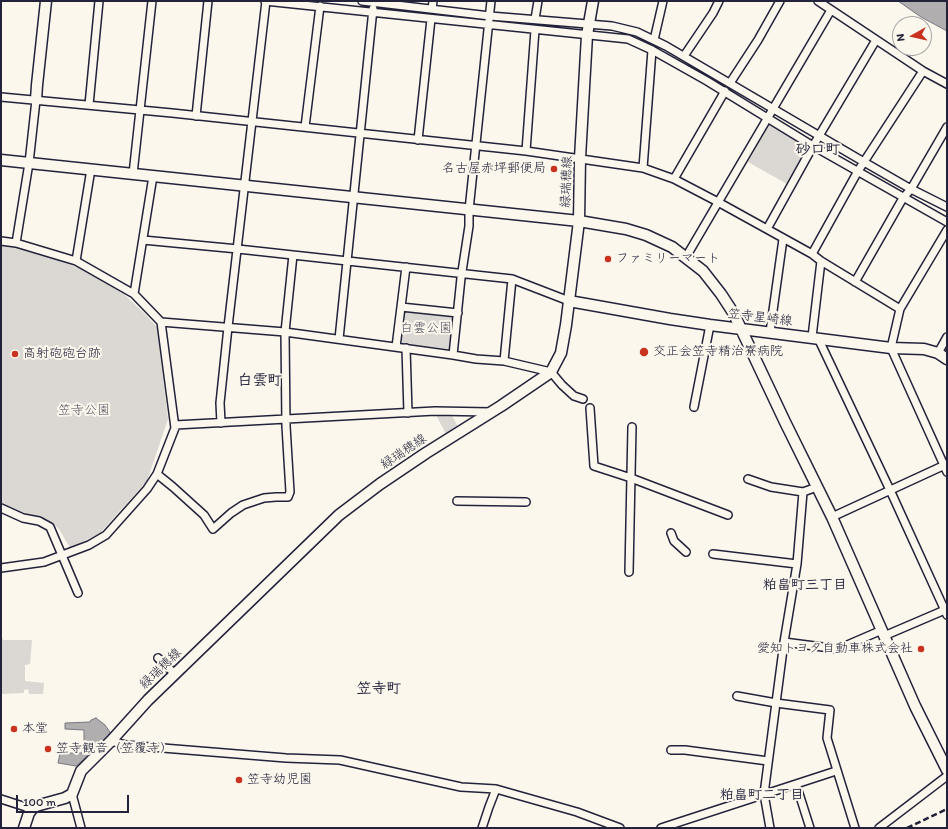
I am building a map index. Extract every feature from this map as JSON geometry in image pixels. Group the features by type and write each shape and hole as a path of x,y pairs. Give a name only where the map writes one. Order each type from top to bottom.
{"main road":[{"path":"36,100 36,85 46,1"},
{"name":"緑瑞穂線","path":"72,794 81,771 111,742 148,700 339,515 380,484 551,372 560,353 569,301 579,221 580,158 587,35 593,1"},
{"path":"1,160 579,221 626,229 646,235 672,247 702,271 721,294 734,314 832,517 915,706 947,770"},
{"name":"笠寺星崎線","path":"569,301 710,325 815,337 891,348 924,349 938,353 947,359"},
{"path":"24,828 29,813 36,806 65,798 72,794"}],"street":[{"path":"89,105 99,1"},
{"path":"133,174 152,1"},
{"path":"196,116 208,1"},
{"path":"221,423 220,403 228,327 266,1 373,12 431,20 489,24 628,39 652,50 724,91 813,146 947,222"},
{"path":"362,1 490,16 612,26 637,32 684,56 911,189 947,207"},
{"path":"432,9 433,1"},
{"path":"453,355 469,226 469,210 491,1"},
{"path":"535,20 538,1"},
{"path":"654,40 663,1"},
{"path":"684,56 713,13 719,1"},
{"path":"730,83 758,40 780,1"},
{"path":"818,1 923,71 947,84"},
{"path":"339,339 374,2"},
{"path":"305,127 320,6"},
{"path":"686,257 831,10"},
{"path":"418,140 431,20"},
{"path":"526,151 534,30"},
{"path":"767,229 819,135 876,40"},
{"path":"643,168 652,50"},
{"path":"812,254 864,162 923,71"},
{"path":"674,179 724,91"},
{"path":"1,96 305,127 476,147 526,151 643,168 674,179 718,202 812,254 821,262 900,309"},
{"path":"16,243 29,163 36,100"},
{"path":"855,282 903,198 911,189 947,127"},
{"path":"76,260 91,169"},
{"path":"134,294 153,176"},
{"path":"832,517 890,490 946,467 891,348 900,309 947,230"},
{"path":"770,332 783,239"},
{"path":"143,240 293,254 512,279 569,301"},
{"path":"1,241 16,243 76,260 134,294 160,322 175,425 157,474 147,490 106,535 89,545 44,562 1,568"},
{"path":"157,474 204,515 213,529 231,513 248,503 264,498 288,497 290,492 286,419 285,332 293,254"},
{"path":"784,642 838,649 946,611 890,490 815,337 821,262"},
{"path":"396,347 406,267"},
{"path":"504,361 512,279"},
{"path":"401,307 458,313"},
{"path":"160,322 285,332 476,359 504,361 551,372 574,396 583,399"},
{"path":"694,407 710,325"},
{"path":"938,353 947,337"},
{"path":"406,348 408,413"},
{"path":"590,408 594,466 631,478 728,515"},
{"path":"175,425 434,411 490,412"},
{"path":"629,572 632,427"},
{"path":"748,479 771,487 803,492 817,487"},
{"path":"770,828 764,794 784,642 797,564 803,492"},
{"path":"457,501 526,502"},
{"path":"1,508 23,518 39,521 50,527 78,594"},
{"path":"671,533 674,541 686,552"},
{"path":"713,554 797,564"},
{"path":"158,658 176,674"},
{"path":"737,696 830,710 826,738 855,828"},
{"path":"111,742 126,745 286,758 340,760 461,787 496,789 577,812 620,828"},
{"path":"670,750 685,750 768,761"},
{"path":"661,828 836,771"},
{"path":"878,828 947,776"},
{"path":"796,784 810,828"},
{"path":"482,828 488,806 496,789"},
{"path":"72,794 81,828"},
{"path":"1,799 32,809"}],"green space":[{"path":"769,123 808,147 787,184 748,162"},
{"name":"笠寺公園","path":"1,245 16,247 50,257 86,271 125,295 157,327 168,419 147,481 100,533 70,548 59,529 52,523 1,505"},
{"name":"白雲公園","path":"402,309 454,315 450,349 398,343"},
{"path":"436,415 452,415 458,427 446,434"},
{"path":"1,634 3,640 32,640 30,664 25,665 25,681 44,683 43,694 29,694 28,689 24,690 24,693 1,694"}],"shaded area":[{"path":"898,1 947,1 947,31 932,23 932,16 920,16"},
{"path":"96,718 105,725 112,735 105,742 98,742 96,746 97,749 76,766 58,763 60,753 82,753 84,742 84,730 65,729 65,723 90,722"}],"railway":[{"path":"907,828 947,809"}],"place":[{"name":"名古屋赤坪郵便局","path":"554,169"},
{"name":"ファミリーマート","path":"608,259"},
{"name":"交正会笠寺精治寮病院","path":"644,352"},
{"name":"高射砲砲台跡","path":"15,354"},
{"name":"愛知トヨタ自動車株式会社","path":"921,649"},
{"name":"本堂","path":"14,729"},
{"name":"笠寺観音（笠覆寺）","path":"48,749"},
{"name":"笠寺幼児園","path":"239,780"}],"district":[{"name":"砂口町","path":"818,150"},
{"name":"白雲町","path":"260,381"},
{"name":"粕畠町三丁目","path":"805,585"},
{"name":"笠寺町","path":"379,689"},
{"name":"粕畠町二丁目","path":"762,795"}]}
